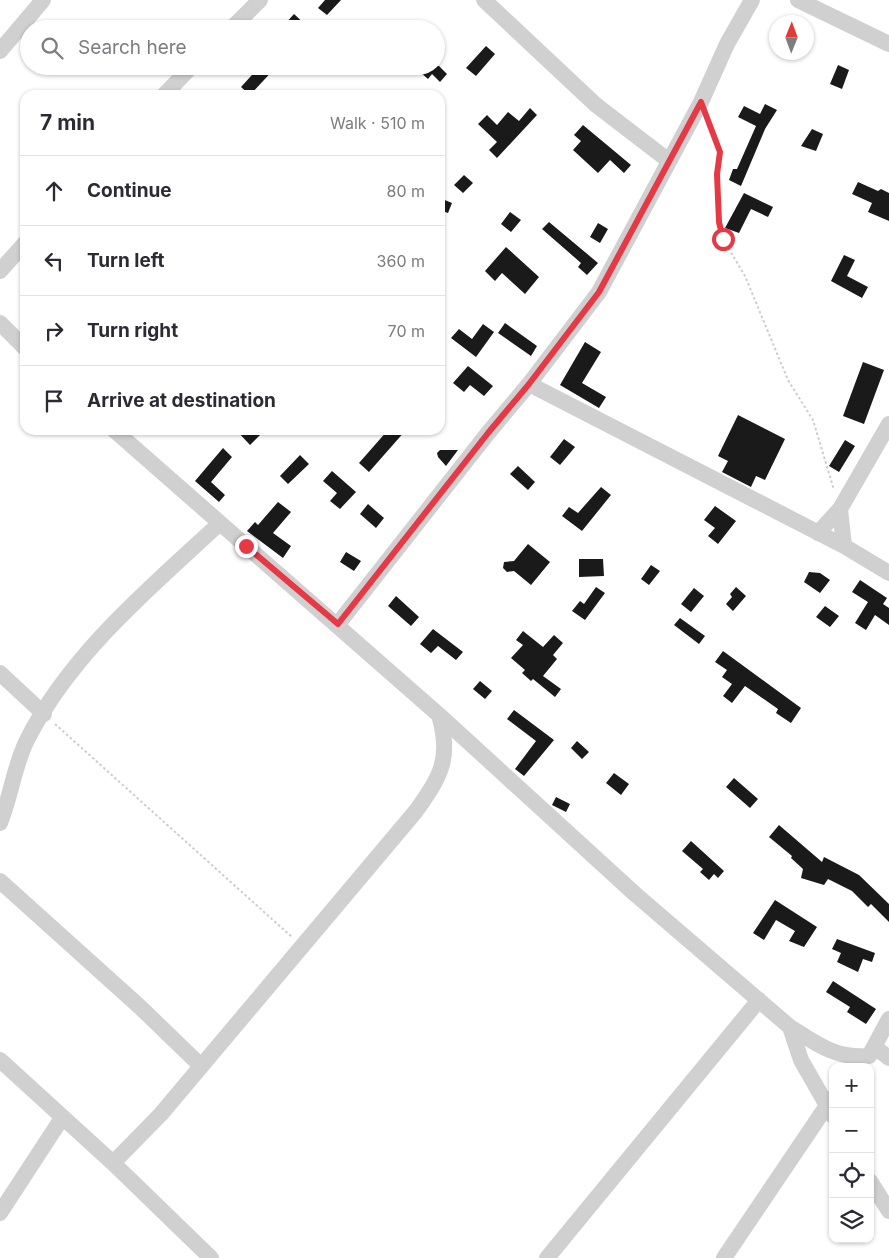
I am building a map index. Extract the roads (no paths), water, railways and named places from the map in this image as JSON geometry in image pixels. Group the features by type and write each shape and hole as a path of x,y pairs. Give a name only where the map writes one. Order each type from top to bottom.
{"street":[{"path":"26,20 43,0"},
{"path":"240,20 260,0"},
{"path":"484,0 596,105 669,161"},
{"path":"338,624 488,433 529,384 599,292 701,102 727,44 752,0"},
{"path":"798,0 889,44"},
{"path":"0,51 20,27"},
{"path":"169,90 183,75"},
{"path":"0,271 20,249"},
{"path":"0,323 20,343"},
{"path":"529,384 844,546 889,573"},
{"path":"818,533 840,509 889,424"},
{"path":"120,435 338,624 635,894 790,1027 829,1051 852,1058 889,1058"},
{"path":"840,509 844,546"},
{"path":"0,823 10,797 20,756 44,714 78,666 127,608 220,523"},
{"path":"0,673 44,714"},
{"path":"113,1163 161,1114 409,819 438,780 444,750 443,728 439,715"},
{"path":"0,881 140,1007 201,1066"},
{"path":"547,1258 759,1000"},
{"path":"868,1057 889,1019"},
{"path":"790,1027 801,1060 829,1103"},
{"path":"0,1060 113,1163 211,1258"},
{"path":"724,1258 830,1108"},
{"path":"0,1213 62,1118"},
{"path":"874,1187 889,1211"}]}
